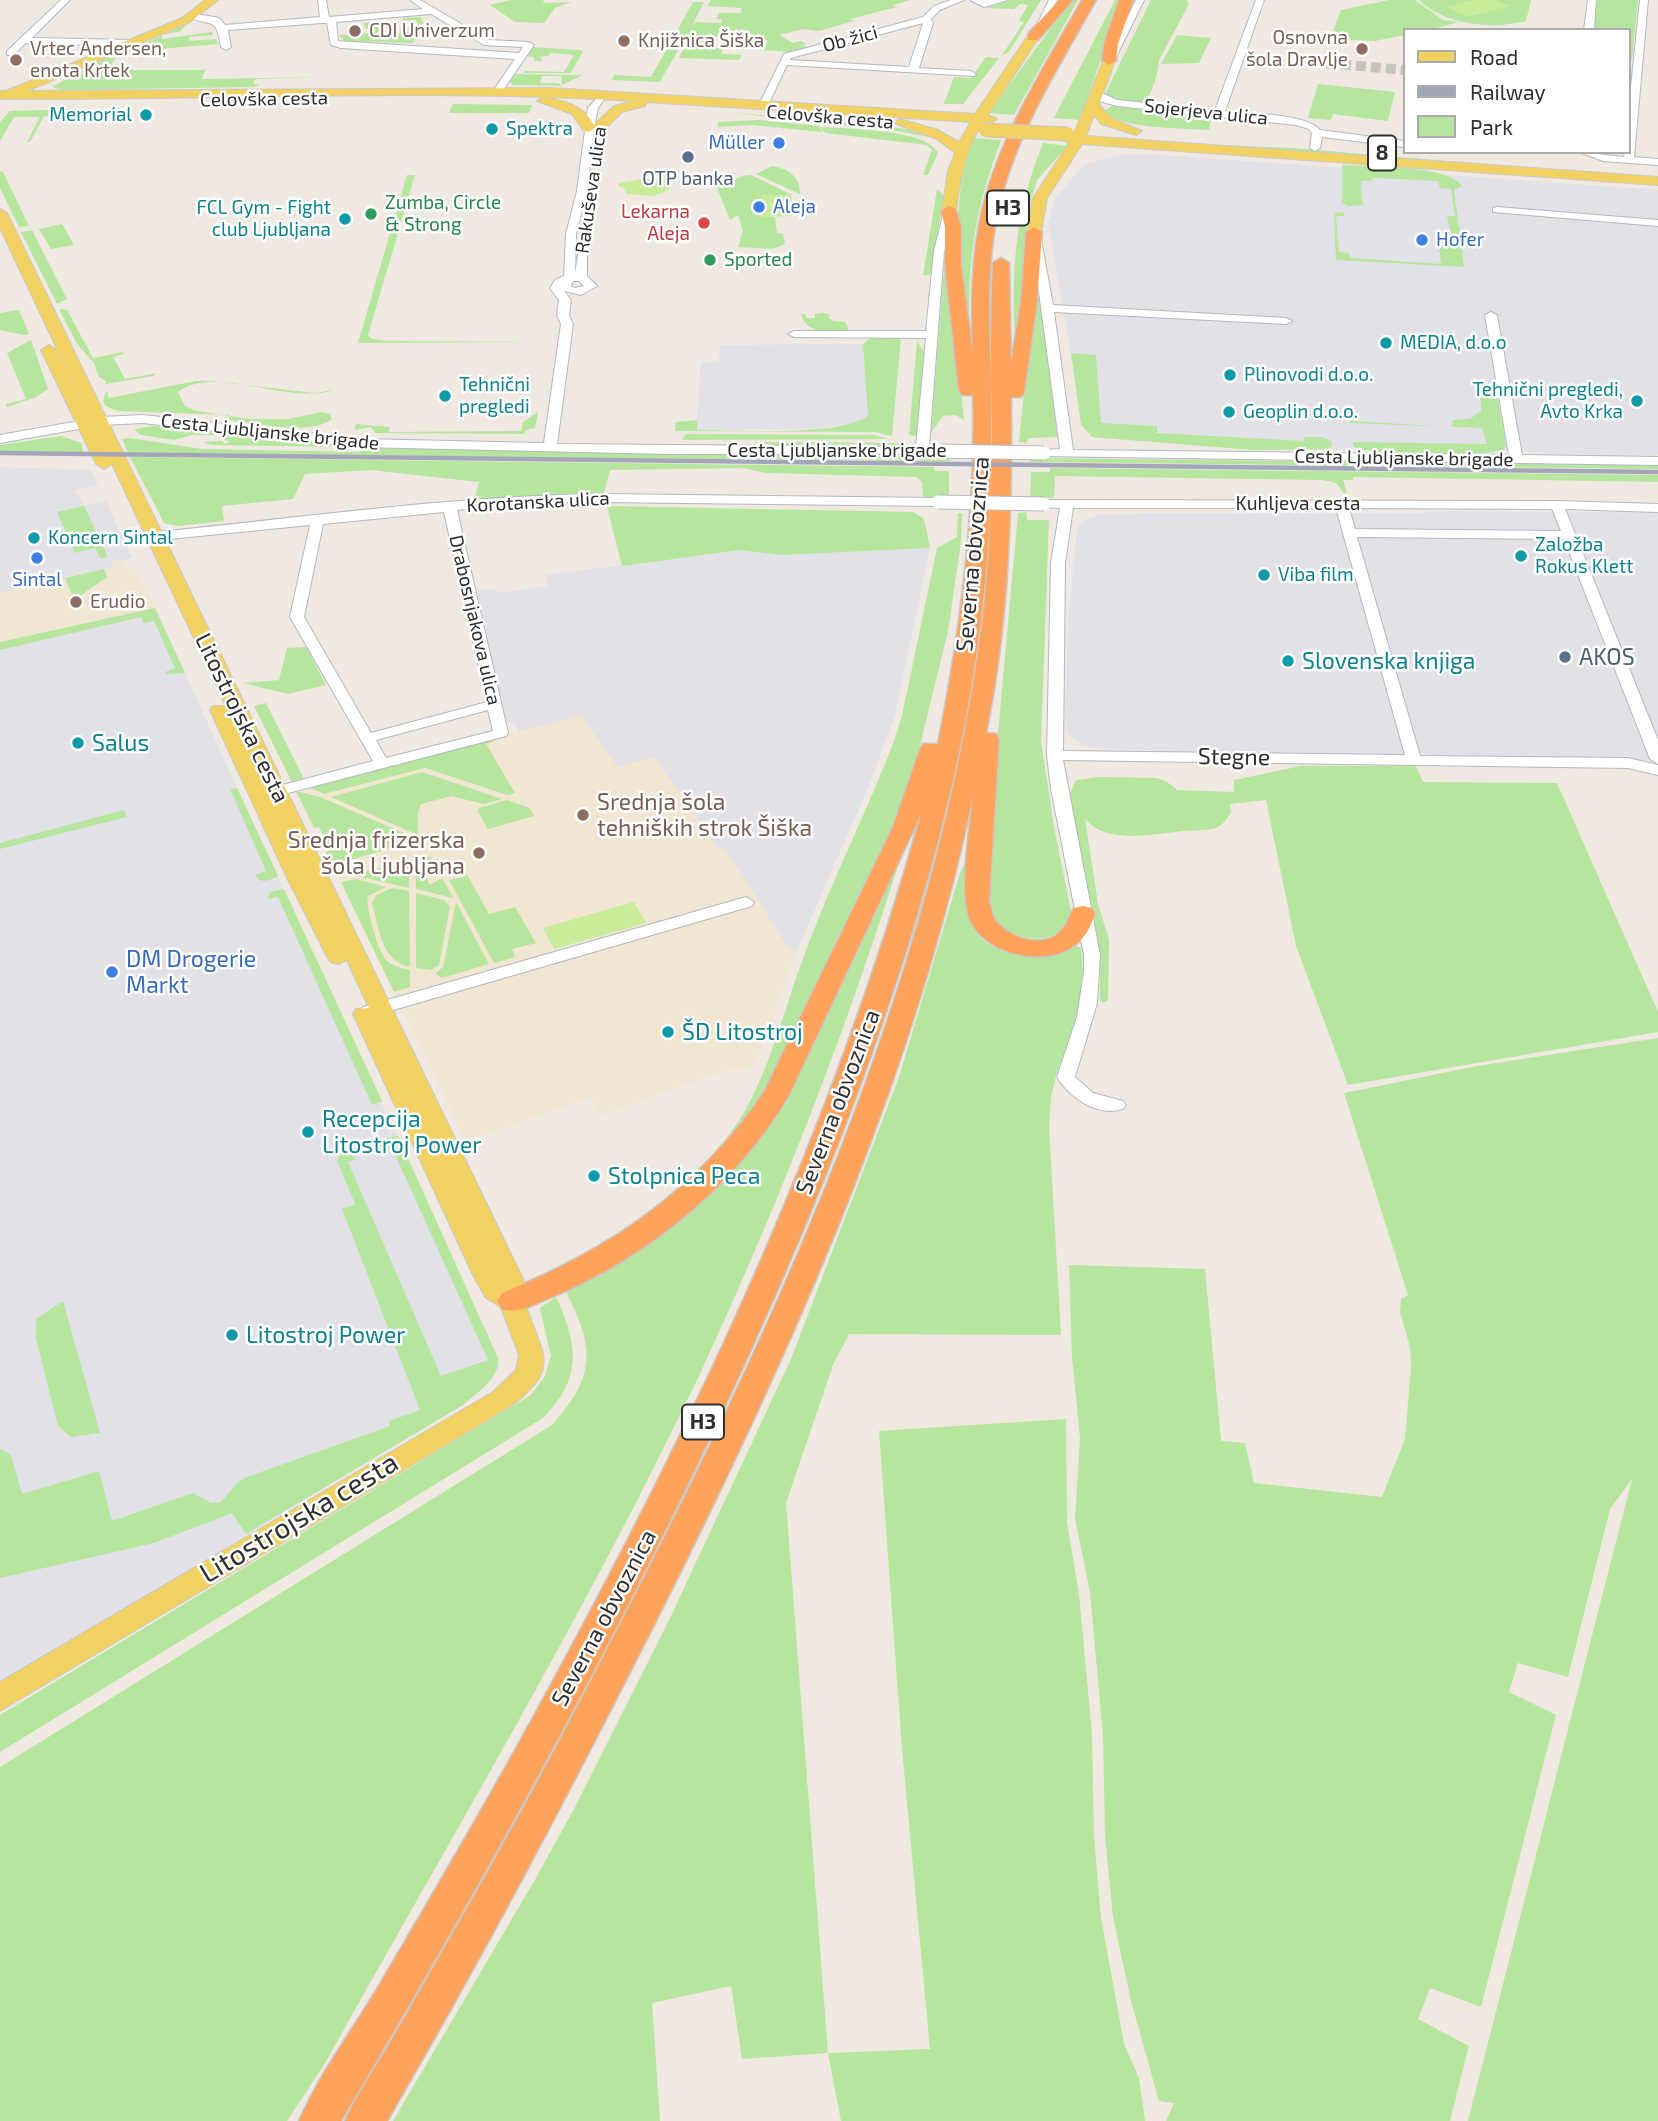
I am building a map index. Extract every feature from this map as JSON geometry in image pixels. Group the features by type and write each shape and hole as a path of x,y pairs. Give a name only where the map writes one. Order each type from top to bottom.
{"highway":[{"path":"1033,37 1066,0"},
{"name":"Severna obvoznica","path":"319,2121 472,1861 573,1679 655,1521 775,1264 826,1139 894,947 973,672 1000,530 981,311 985,247 991,208 1011,148 1089,0"},
{"name":"H3","path":"1008,209 1029,143 1104,0"},
{"path":"1109,61 1111,44 1126,0"},
{"path":"949,211 953,226 953,265 971,416 992,436 1013,418 1029,302 1034,232"},
{"name":"Severna obvoznica","path":"992,436 1002,246"},
{"path":"973,672 988,737 978,912 991,933 1013,945 1030,948 1047,946 1069,937 1077,930 1083,914"},
{"path":"512,1301 561,1280 614,1251 656,1222 713,1172 758,1124 776,1095 905,827 938,727 973,672"},
{"name":"Severna obvoznica","path":"365,2121 560,1776 690,1521 805,1267 850,1155 917,961 962,794 973,672"}],"main road":[{"path":"0,109 7,98 192,16 212,0"},
{"path":"949,211 961,152 980,127 990,100 1033,37"},
{"path":"7,98 39,87 95,58"},
{"path":"1034,232 1040,198 1058,170 1109,61"},
{"path":"39,87 39,90 52,96"},
{"name":"Celovška cesta","path":"7,98 498,91 930,114 980,127"},
{"name":"Celovška cesta","path":"7,98 601,98 900,123 1136,131 1264,144 1658,174"},
{"path":"519,98 574,109 595,127 618,108 645,103"},
{"path":"1093,99 1106,121 1136,131"},
{"path":"930,114 962,110 990,100"},
{"path":"825,117 847,115 980,127"},
{"path":"900,123 941,135 952,141 961,152"},
{"path":"1076,131 1187,143 1264,144"},
{"name":"Celovška cesta","path":"1076,131 1151,145 1658,181"},
{"path":"1058,170 1097,151 1151,145"},
{"name":"Litostrojska cesta","path":"0,213 92,423"},
{"name":"Litostrojska cesta","path":"0,242 143,528 466,1209 495,1291 512,1301 533,1355 524,1380 508,1395 0,1698"}],"street":[{"path":"10,53 22,40 43,25 66,0"},
{"path":"322,0 334,43 520,55"},
{"path":"414,0 487,43 529,45 498,91"},
{"name":"Ob žici","path":"783,62 787,56 794,53 926,19 937,8 960,0"},
{"path":"974,0 987,4 1004,0"},
{"path":"1033,37 1053,0"},
{"path":"1109,61 1140,0"},
{"path":"1219,114 1260,0"},
{"path":"1589,28 1592,0"},
{"path":"1630,140 1633,61 1644,0"},
{"path":"223,28 433,11"},
{"path":"192,16 216,20 223,28 226,47"},
{"path":"913,71 928,23 926,19"},
{"path":"22,40 131,43"},
{"path":"764,105 783,62 971,74"},
{"name":"Rakuševa ulica","path":"599,148 593,108 601,98"},
{"name":"Sojerjeva ulica","path":"1093,99 1297,122 1312,127 1317,133 1402,144"},
{"name":"Rakuševa ulica","path":"550,447 567,324 564,315 565,300 556,288 566,279 565,261 569,257 595,127"},
{"path":"1315,148 1317,133"},
{"path":"1595,154 1658,162"},
{"path":"1629,154 1629,160"},
{"name":"Rakuševa ulica","path":"567,324 574,315 582,291 591,286 580,273 596,180"},
{"path":"1497,210 1658,223"},
{"path":"922,451 939,251 949,211"},
{"path":"1034,232 1049,308 1067,452"},
{"path":"582,291 565,288 566,279 583,278"},
{"path":"1049,308 1286,321"},
{"path":"1490,315 1516,459"},
{"path":"794,334 932,335"},
{"name":"Cesta Ljubljanske brigade","path":"0,439 92,423 161,420 360,443 1658,461"},
{"name":"Korotanska ulica","path":"143,528 317,520 532,499 937,502"},
{"name":"Kuhljeva cesta","path":"937,502 1068,505 1557,505 1658,508"},
{"path":"1341,504 1414,760"},
{"path":"1068,505 1058,563 1055,755 1091,955 1093,983 1089,1012 1066,1077 1073,1090 1081,1096 1097,1103 1117,1105"},
{"path":"1557,505 1658,759"},
{"name":"Drabosnjakova ulica","path":"382,764 501,733 449,506"},
{"path":"268,793 382,764 298,617 317,520"},
{"path":"1349,533 1568,535"},
{"path":"368,738 494,704"},
{"name":"Stegne","path":"1055,755 1628,763 1658,770"},
{"path":"371,1011 746,902"}],"shaded area":[{"path":"1146,154 1658,190 1658,455 1561,454 1503,450 1485,454 1331,449 1254,450 1101,438 1096,355 1071,353 1048,224 1055,199 1083,165 1119,155"},
{"path":"863,344 868,416 859,423 812,429 696,430 701,362 719,362 720,345"},
{"path":"0,467 91,470 98,485 75,490 84,506 106,501 132,558 111,562 113,567 0,593"},
{"path":"1439,511 1658,513 1658,760 1162,751 1094,748 1081,745 1068,734 1065,716 1069,615 1077,527 1087,519 1102,514"},
{"path":"930,548 895,715 868,788 797,951 787,947 738,868 704,829 617,767 581,715 519,732 515,723 506,722 477,590 491,589 503,593 548,586 545,575 740,550 782,555"},
{"name":"Erudio","path":"124,560 127,569 135,567 155,608 0,642 0,593 112,567 111,562"},
{"path":"155,608 498,1358 499,1367 484,1387 463,1405 0,1683 0,642"},
{"path":"581,715 617,767 655,757 718,849 724,848 738,868 787,947 797,951 755,1065 744,1070 727,1070 601,1115 590,1098 466,1141 332,865 326,852 330,850 319,827 314,828 296,791"}],"green space":[{"path":"511,0 571,2 555,8 544,23 515,22 490,5"},
{"path":"711,0 911,0 893,5 897,7 850,19 854,21 819,31 803,29 779,35 793,43 801,41 807,44 803,45 807,48 789,52 764,50 768,40 715,37 710,48 723,48 721,54 742,55 739,60 679,58 691,35 687,34 660,82 612,80 614,75 651,77 693,2 704,2 692,26 696,22 721,23 722,19 716,19 719,13 740,13 742,8 707,6"},
{"path":"1010,0 1041,0 1009,52 1002,55 1024,22 1019,21 1028,5 1020,4 1014,9 986,8"},
{"path":"1071,0 1078,0 1014,115 989,113"},
{"path":"1115,0 1121,0 1080,120 1054,118"},
{"path":"1151,0 1186,0 1189,4 1159,60 1149,96 1146,101 1123,102 1104,96"},
{"path":"1389,0 1415,0 1443,20 1459,22 1436,28 1402,28 1402,35 1375,41 1330,39 1341,10"},
{"path":"1419,0 1531,0 1526,21 1484,25 1442,15"},
{"path":"1474,0 1495,0 1510,6 1468,17 1446,7"},
{"path":"1597,0 1638,0 1632,59 1630,28 1593,28"},
{"path":"421,17 424,26 418,27 424,28 412,43 344,41 339,35 371,33 371,29 365,29 364,23 378,22 379,34 400,33 400,28 418,26 416,20 400,21 404,18"},
{"path":"187,24 181,31 163,35"},
{"path":"212,32 213,35 189,37 190,41 216,39 218,44 125,52 162,35 162,39"},
{"path":"1177,35 1211,38 1199,63 1161,64"},
{"path":"532,47 583,51 571,73 525,73 564,72 574,55 551,53 538,57 542,58 541,61 534,61 534,57 524,56"},
{"path":"986,57 999,58 963,104 944,104 954,77 971,78"},
{"path":"106,58 116,58 110,66 128,67 125,70 206,68 202,79 328,77 255,79 253,84 260,84 254,87 60,90 52,87"},
{"path":"512,74 583,75 562,85 561,76 542,76 540,83 559,83 561,86 513,85 509,80"},
{"path":"1318,84 1395,92 1388,121 1333,114 1331,120 1308,118"},
{"path":"453,104 532,105 529,113 449,113"},
{"path":"1114,105 1212,116 1209,130 1153,127 1123,122 1103,112"},
{"path":"77,109 72,120 66,120 68,116 44,116 30,142 27,142 40,117 14,117 0,141 0,122 10,111"},
{"path":"726,112 884,126 920,131 935,138 897,131"},
{"path":"758,120 819,126 823,132 751,125 718,127 718,122"},
{"path":"821,127 903,135 931,145 938,153 928,175 923,175 932,150 927,145 825,133"},
{"path":"973,138 1001,140 985,188 975,232 970,276 969,326 961,280 958,232 962,184"},
{"path":"1043,143 1067,146 1037,180 1027,213 1024,306 1015,343 1017,241 1026,193"},
{"path":"1192,144 1293,148 1658,179"},
{"path":"1342,165 1424,170 1453,179 1462,186 1454,190 1464,267 1336,260 1334,217 1335,213 1343,212 1345,216 1336,216 1339,252 1348,253 1351,258 1441,264 1439,246 1454,246 1447,216 1455,216 1451,189 1440,188 1438,181 1373,178 1371,181 1361,181 1363,204 1367,205 1348,206 1342,203"},
{"path":"772,166 784,169 796,178 800,194 756,174"},
{"path":"0,171 3,172 29,226 19,227 0,188"},
{"path":"407,175 415,175 368,335 370,338 387,341 538,342 358,343"},
{"path":"751,175 792,195 761,196 760,216 775,217 777,233 783,234 785,244 773,249 738,247 743,231 738,215 730,220 717,188 742,176"},
{"path":"665,176 669,178 671,189 654,196 627,194 624,188 618,186 618,183"},
{"path":"937,189 944,196 931,274 923,276"},
{"path":"761,195 792,195 792,216 760,217"},
{"path":"62,224 74,245 51,249 39,229"},
{"path":"32,230 67,299 57,304 21,232"},
{"path":"946,244 964,420 956,415 943,416 931,433"},
{"path":"1036,267 1044,312 1057,437 1029,438 1026,443 1019,442"},
{"path":"59,309 67,310 93,358 123,352 124,354 113,357 125,379 157,373 153,376 105,384 106,381 99,377 94,363 77,344"},
{"path":"19,310 29,334 0,330 0,313"},
{"path":"801,314 805,314 806,318 815,318 815,314 830,315 828,317 833,321 845,322 849,329 820,331 808,326"},
{"path":"872,337 901,338 892,436 876,432 675,431 676,422 697,420 697,430 736,431 812,430 854,423 868,416 863,344"},
{"path":"31,340 48,389 36,397 7,407 6,404 26,399 7,353"},
{"path":"917,341 925,354 917,436 909,435"},
{"path":"1071,353 1096,355 1101,423 1157,426 1157,433 1304,441 1304,437 1323,437 1332,442 1331,449 1254,450 1092,437 1081,425"},
{"path":"196,381 226,383 193,385 178,392 185,406 196,411 221,415 117,411 103,402 105,393 114,390 107,393 109,398"},
{"path":"240,384 315,393 333,390 316,394 296,393"},
{"path":"1480,387 1496,389 1506,445 1503,450 1426,454 1380,452 1353,446 1353,442 1487,444 1482,428 1452,427 1453,420 1470,419 1481,411"},
{"path":"322,412 330,414 332,419 322,424 297,428 229,420 229,416 288,419"},
{"path":"538,412 535,428 526,430 524,434 375,433 371,427 355,430 357,424 390,427 388,432 521,431 523,422"},
{"path":"1350,421 1446,427 1349,423"},
{"path":"153,426 349,447 211,445 203,442 222,441 225,444 230,441 224,440 225,435 192,435 174,440 141,435 134,429"},
{"path":"686,434 874,435 888,439 682,440"},
{"path":"61,436 82,443 83,452 0,451 0,445"},
{"path":"122,439 202,449 360,452 362,448 950,457 950,461 128,453"},
{"path":"752,442 901,443 907,445 796,448"},
{"path":"130,457 934,467 935,471 949,471 949,497 923,497 922,482 917,477 766,473 744,468 610,470 604,493 474,500 479,482 370,470 305,474 293,499 222,506 224,521 178,526 164,523"},
{"path":"1031,458 1658,465 1658,469 1030,462"},
{"path":"1050,468 1658,475 1658,482 1353,477 1353,480 1343,480 1347,493 1344,493 1336,483 1323,480 1055,476 1054,498 1030,498 1031,472 1050,472"},
{"path":"84,506 108,557 101,559 95,548 75,553 57,512"},
{"path":"607,506 913,512 924,519 930,548 782,555 740,550 622,566"},
{"path":"1026,512 1027,520 1049,520 1041,741 1054,827 1071,911 1058,932 1039,938 1017,935 995,926 987,906 988,843 1018,513"},
{"path":"958,513 962,513 961,542 948,631 906,803 771,1088 725,1151 627,1232 556,1272 556,1267 607,1240 685,1182 727,1137 754,1094 820,915 893,744 902,716 937,548 957,537"},
{"path":"104,569 107,577 81,595 72,596 65,578"},
{"path":"155,608 185,673 166,674 165,672 175,668 154,621 144,623 141,617 0,650 0,642"},
{"path":"306,647 326,685 288,694 243,683 279,680 287,648"},
{"path":"266,703 304,779 292,782 254,706"},
{"path":"494,739 495,741 486,744 515,793 507,795 425,768 324,794 311,788"},
{"path":"1301,766 1416,766 1423,782 1557,783 1658,1012 1658,1032 1348,1085 1296,946 1266,800 1230,804 1231,813 1224,822 1208,830 1118,835 1095,827 1085,819 1098,904 1109,940 1108,1000 1103,1003 1100,1001 1100,954 1069,796 1076,780 1101,777 1156,778 1166,781 1177,790 1234,792 1234,780"},
{"path":"422,772 502,799 484,804 451,796 421,804 418,812 418,835 331,797"},
{"path":"237,788 278,876 269,880 260,880 255,875 266,871 230,789"},
{"path":"296,791 320,797 420,840 332,865 326,852 330,850 319,827 314,828"},
{"path":"507,800 530,808 534,816 488,829 478,811 479,808"},
{"path":"124,810 127,817 0,849 0,843"},
{"path":"415,858 432,858 420,865 430,885 442,878 453,898 416,889"},
{"path":"967,858 970,919 977,933 987,943 1000,950 1031,954 1075,945 1081,948 1084,982 1081,1011 1057,1072 1051,1097 1049,1128 1061,1335 849,1334 833,1365 786,1503 828,2053 742,2059 731,1986 652,2003 660,2121 393,2121 574,1809 670,1618 791,1359 899,1077 960,873"},
{"path":"409,860 409,888 353,875"},
{"path":"461,864 489,914 515,907 536,943 512,949 515,957 494,963 449,880 464,877 458,867 442,867"},
{"path":"894,868 897,869 876,934 806,1126 754,1253 698,1378 610,1552 517,1723 325,2063 287,2121 0,2121 0,1767 552,1425 578,1390 586,1359 586,1343 564,1288 730,1166 777,1115"},
{"path":"356,879 386,887 368,896 370,918 385,959 410,970 410,987 394,992 341,882"},
{"path":"392,888 409,891 410,967 400,964 387,951 379,933 372,903 376,895"},
{"path":"284,889 382,1101 372,1105 278,897 267,899 271,892"},
{"path":"416,893 444,900 450,906 439,965 431,970 416,968"},
{"path":"456,902 489,964 442,978 435,974 443,967"},
{"path":"634,902 646,923 554,949 543,928"},
{"path":"1658,1038 1658,2121 1468,2121 1632,1479 1610,1509 1568,1677 1518,1663 1509,1692 1556,1715 1481,2007 1430,1988 1418,2019 1469,2046 1450,2121 1166,2121 1174,2103 1159,2101 1131,2001 1113,1917 1105,1837 1103,1736 1090,1592 1075,1519 1080,1438 1072,1356 1069,1265 1205,1269 1221,1441 1245,1443 1254,1483 1382,1497 1405,1439 1411,1366 1410,1347 1400,1312 1401,1299 1408,1295 1344,1093 1477,1066"},
{"path":"398,1136 498,1358 498,1365 487,1384 463,1405 246,1534 232,1513 154,1543 0,1578 0,1449 11,1455 22,1494 99,1471 112,1521 193,1493 211,1503 221,1502 239,1481 247,1477 390,1426 389,1421 420,1410 342,1209 355,1204 337,1161 339,1156 348,1151 353,1153 356,1159 348,1162 441,1376 488,1360 392,1148 381,1151 379,1146 387,1138"},
{"path":"556,1297 569,1330 573,1360 565,1389 543,1418 0,1752 0,1715 531,1395 545,1376 551,1356 540,1308"},
{"path":"63,1301 100,1433 71,1437 58,1426 36,1339 36,1319"},
{"path":"1066,1419 1067,1523 1079,1594 1092,1734 1094,1837 1101,1918 1124,2044 1139,2078 1145,2121 841,2121 828,2053 930,2049 902,1749 879,1431"}],"tunnel":[{"path":"1326,63 1402,70"}],"railway":[{"path":"0,453 1658,472"}],"place":[{"name":"CDI Univerzum","path":"355,31"},
{"name":"Knjižnica Šiška","path":"624,41"},
{"name":"Osnovna šola Dravlje","path":"1362,49"},
{"name":"Vrtec Andersen, enota Krtek","path":"16,60"},
{"name":"Memorial","path":"146,115"},
{"name":"Spektra","path":"492,129"},
{"name":"Müller","path":"779,143"},
{"name":"OTP banka","path":"688,157"},
{"name":"Aleja","path":"759,207"},
{"name":"Zumba, Circle & Strong","path":"371,214"},
{"name":"FCL Gym - Fight club Ljubljana","path":"345,219"},
{"name":"Lekarna Aleja","path":"704,223"},
{"name":"Hofer","path":"1422,240"},
{"name":"Sported","path":"710,260"},
{"name":"MEDIA, d.o.o","path":"1386,343"},
{"name":"Plinovodi d.o.o.","path":"1230,375"},
{"name":"Tehnični pregledi","path":"445,396"},
{"name":"Tehnični pregledi, Avto Krka","path":"1637,401"},
{"name":"Geoplin d.o.o.","path":"1229,412"},
{"name":"Koncern Sintal","path":"34,538"},
{"name":"Založba Rokus Klett","path":"1521,556"},
{"name":"Sintal","path":"37,558"},
{"name":"Viba film","path":"1264,575"},
{"name":"Erudio","path":"76,602"},
{"name":"AKOS","path":"1565,657"},
{"name":"Slovenska knjiga","path":"1288,661"},
{"name":"Salus","path":"78,743"},
{"name":"Srednja šola tehniških strok Šiška","path":"583,815"},
{"name":"Srednja frizerska šola Ljubljana","path":"479,853"},
{"name":"DM Drogerie Markt","path":"112,972"},
{"name":"ŠD Litostroj","path":"668,1032"},
{"name":"Recepcija Litostroj Power","path":"308,1132"},
{"name":"Stolpnica Peca","path":"594,1176"},
{"name":"Litostroj Power","path":"232,1335"}]}
